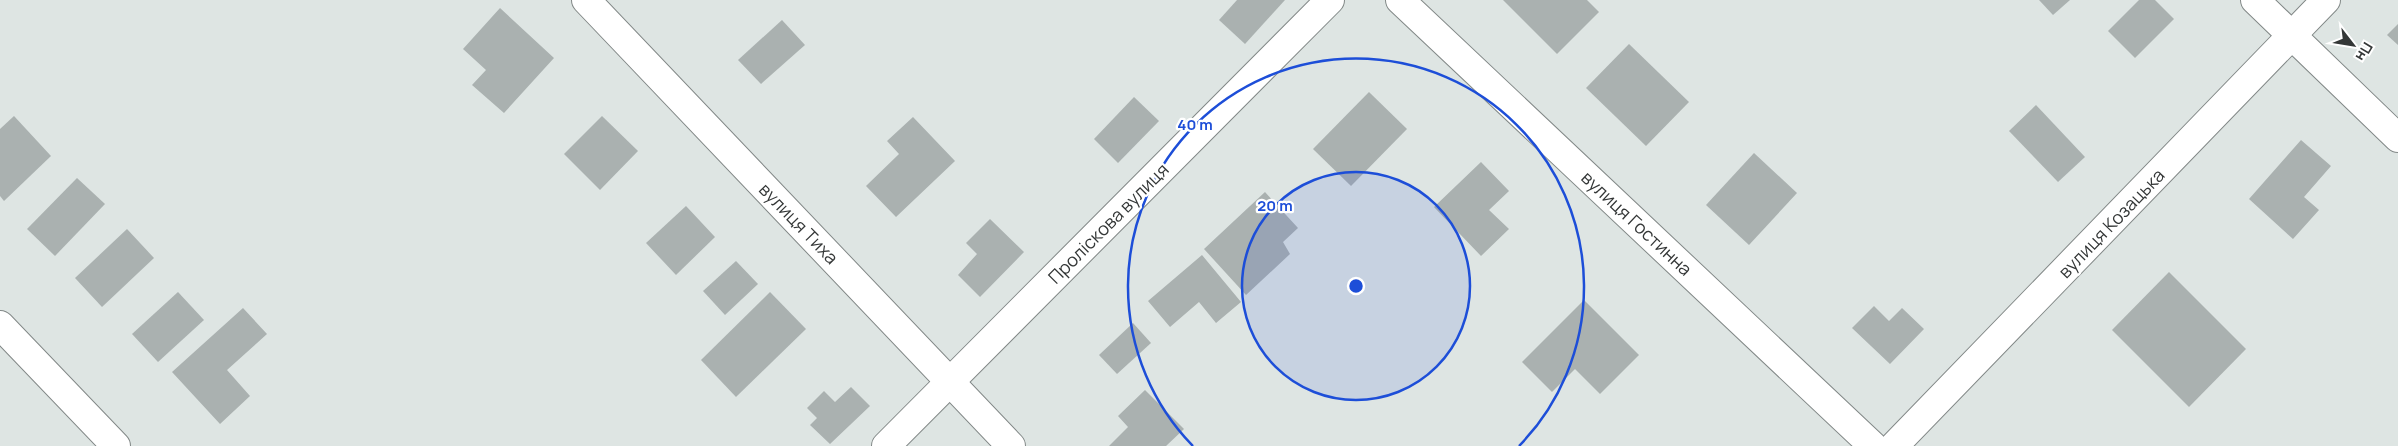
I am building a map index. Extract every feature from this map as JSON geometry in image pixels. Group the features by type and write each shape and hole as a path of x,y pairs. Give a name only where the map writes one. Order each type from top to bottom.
{"street":[{"name":"вулиця Тиха","path":"586,0 1011,446"},
{"name":"Проліскова вулиця","path":"886,446 1330,0"},
{"name":"вулиця Гостинна","path":"1400,0 1873,446"},
{"path":"2255,0 2294,35 2398,138"},
{"name":"вулиця Козацька","path":"1894,446 2326,0"},
{"path":"0,325 116,446"}],"building":[{"path":"1237,0 1285,0 1245,44 1219,20"},
{"path":"1503,0 1587,0 1599,12 1557,54"},
{"path":"2039,0 2070,0 2053,15"},
{"path":"2139,0 2155,0 2174,19 2135,58 2108,31"},
{"path":"500,8 554,58 504,113 472,85 486,70 463,49"},
{"path":"782,20 805,45 761,84 738,60"},
{"path":"2398,24 2398,45 2387,35"},
{"path":"1629,44 1689,102 1646,146 1586,88"},
{"path":"1369,92 1407,129 1351,186 1313,149"},
{"path":"1134,97 1159,121 1118,163 1094,139"},
{"path":"2036,105 2085,157 2058,182 2009,131"},
{"path":"14,116 51,156 4,201 0,196 0,129"},
{"path":"602,116 638,151 600,190 564,154"},
{"path":"913,117 955,161 896,217 866,186 899,154 887,141"},
{"path":"2301,140 2331,166 2304,197 2319,210 2293,239 2249,199"},
{"path":"1754,153 1797,193 1749,245 1706,205"},
{"path":"1481,162 1509,191 1489,210 1509,229 1481,256 1434,207"},
{"path":"77,178 105,204 55,256 27,229"},
{"path":"1265,192 1298,228 1283,242 1290,254 1246,295 1204,249"},
{"path":"686,206 715,237 676,275 646,243"},
{"path":"990,219 1024,252 980,297 958,275 977,254 966,243"},
{"path":"127,229 154,258 102,307 75,278"},
{"path":"1202,255 1241,302 1216,323 1199,302 1170,327 1148,301"},
{"path":"736,261 758,284 725,315 703,291"},
{"path":"2169,272 2246,349 2189,407 2112,330"},
{"path":"178,292 204,320 158,362 132,334"},
{"path":"770,292 806,329 736,397 701,360"},
{"path":"1584,300 1639,355 1600,394 1575,369 1552,392 1522,362"},
{"path":"1874,306 1889,321 1902,308 1924,329 1890,364 1852,328"},
{"path":"243,308 267,334 227,370 250,396 220,424 172,372"},
{"path":"1133,323 1151,343 1117,374 1099,355"},
{"path":"851,387 870,406 830,444 810,425 817,418 807,408 824,391 835,402"},
{"path":"1145,390 1184,429 1166,446 1109,446 1128,427 1118,416"}]}
